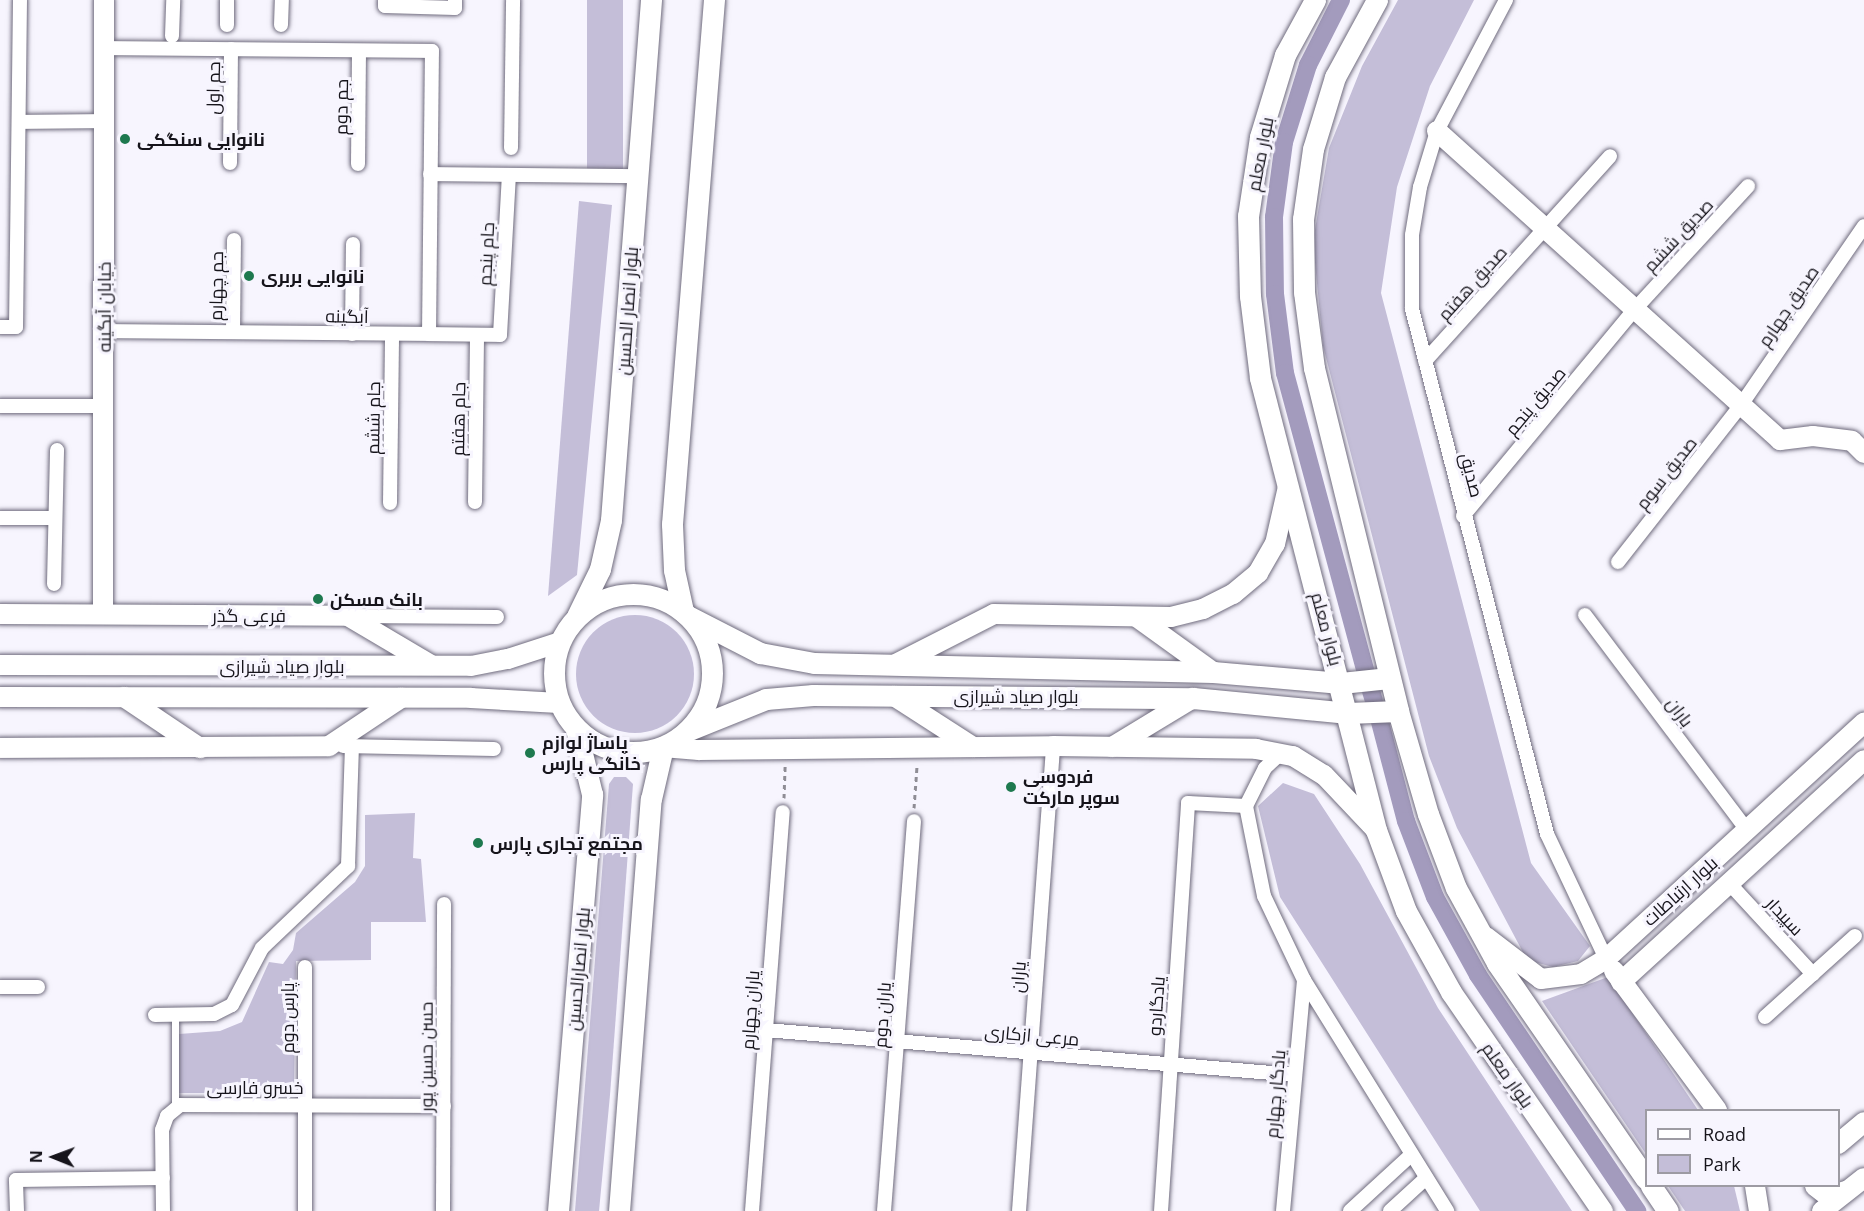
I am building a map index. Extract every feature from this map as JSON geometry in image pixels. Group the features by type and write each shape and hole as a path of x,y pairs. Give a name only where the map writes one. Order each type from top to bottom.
{"main road":[{"name":"بلوار انصار الحسین","path":"577,616 600,568 611,520 651,0"},
{"path":"687,614 675,570 672,524 714,0"},
{"name":"بلوار معلم","path":"1315,0 1285,55 1260,136 1248,216 1250,296 1260,378 1341,683 1376,830 1406,911 1451,992 1602,1211"},
{"path":"1377,0 1335,77 1313,149 1303,230 1304,292 1314,368 1389,678 1448,867 1497,963 1645,1176"},
{"path":"638,593 669,602 687,614 704,637 712,669 712,686 704,710 689,730 663,747 648,752 617,751 588,739 576,729 559,703 554,672 560,642 577,616 605,598 638,593"},
{"name":"بلوار صیاد شیرازی","path":"687,614 760,653 814,663 1213,672 1341,683 1389,678"},
{"name":"بلوار صیاد شیرازی","path":"689,730 766,699 894,696 1193,698 1348,713 1398,711"},
{"name":"بلوار انصارالحسین","path":"558,1211 592,794 576,729"},
{"path":"619,1211 651,799 663,747"},
{"path":"1652,1187 1668,1211"}],"street":[{"path":"0,327 16,327 20,0"},
{"name":"خیابان آبگینه","path":"103,614 104,0"},
{"path":"172,36 173,0"},
{"path":"227,0 227,25"},
{"path":"281,25 282,0"},
{"path":"385,0 385,6 455,8 455,0"},
{"path":"511,148 513,0"},
{"name":"صدیق","path":"1506,0 1437,131 1420,187 1412,235 1412,309 1463,516 1547,834 1606,959"},
{"path":"104,48 432,51 429,334"},
{"name":"جم اول","path":"230,164 231,49"},
{"name":"جم دوم","path":"358,164 359,51"},
{"path":"19,122 104,120"},
{"path":"1437,131 1780,440 1813,436 1852,441 1864,453"},
{"name":"صدیق هفتم","path":"1425,362 1610,156"},
{"path":"430,174 638,176"},
{"name":"جام پنجم","path":"500,335 509,175"},
{"name":"صدیق ششم","path":"1635,309 1748,186"},
{"name":"صدیق چهارم","path":"1742,405 1864,226"},
{"name":"جم چهارم","path":"233,332 234,240"},
{"path":"352,334 353,244"},
{"name":"صدیق پنجم","path":"1463,516 1635,309"},
{"name":"آبگینه","path":"104,331 500,335"},
{"name":"جام ششم","path":"390,503 392,334"},
{"name":"جام هفتم","path":"475,502 477,335"},
{"name":"صدیق سوم","path":"1618,562 1742,405"},
{"path":"0,406 104,406"},
{"path":"54,584 57,450"},
{"path":"894,665 994,614 1138,618 1171,617 1203,609 1233,594 1250,580 1275,544 1288,487"},
{"path":"0,518 55,518"},
{"name":"فرعی گذر","path":"0,614 497,617"},
{"name":"باران","path":"1585,615 1747,830"},
{"path":"348,616 432,666"},
{"path":"1138,618 1213,672"},
{"name":"بلوار صیاد شیرازی","path":"0,665 471,666 508,659 560,642"},
{"path":"894,696 973,747"},
{"name":"بلوار صیاد شیرازی","path":"0,697 401,698 559,703"},
{"path":"124,697 200,748"},
{"path":"329,746 401,698"},
{"path":"1112,747 1193,698"},
{"name":"بلوار ارتباطات","path":"1479,930 1506,956 1541,979 1581,974 1606,959 1864,723"},
{"path":"0,748 329,746 494,749"},
{"path":"663,747 786,749 1053,746 1256,749 1293,756 1324,775 1376,830"},
{"name":"یاران","path":"1019,1211 1053,746"},
{"path":"154,1015 214,1014 232,1005 262,948 348,866 352,747"},
{"path":"1280,754 1265,768 1246,806 1264,896 1304,980 1447,1211"},
{"name":"بلوار ارتباطات","path":"1621,982 1864,760"},
{"name":"یادگار‌دو","path":"1161,1211 1188,803 1246,806"},
{"name":"یاران چهارم","path":"752,1211 783,812"},
{"name":"یاران دوم","path":"884,1211 914,821"},
{"name":"سپیدار","path":"1730,883 1813,974"},
{"name":"حسن حسین پور","path":"443,1211 444,904"},
{"path":"1765,1017 1855,936"},
{"path":"1606,959 1716,1109"},
{"name":"پارس دوم","path":"305,967 305,1211"},
{"name":"یادگار چهارم","path":"1283,1211 1304,980"},
{"path":"0,987 38,987"},
{"name":"مرعی ازکاری","path":"766,1030 1295,1075"},
{"name":"خسرو فارسی","path":"175,1110 180,1105 444,1106"},
{"path":"163,1211 162,1130 167,1116 175,1110"},
{"path":"1840,1143 1864,1122"},
{"path":"1350,1211 1411,1155"},
{"path":"16,1211 16,1180 163,1178"},
{"path":"1390,1211 1426,1178"},
{"path":"1817,1187 1828,1196 1856,1184"},
{"path":"1822,1211 1856,1184"},
{"path":"1755,1187 1759,1211"}],"lane":[{"path":"175,1014 175,1110"}],"path":[{"path":"914,821 918,747"},
{"path":"783,812 786,749"}],"green space":[{"path":"587,0 623,0 623,169 587,169"},
{"path":"1398,0 1474,0 1430,86 1397,187 1381,293 1531,863 1590,946 1578,961 1553,967 1527,960 1457,828 1429,756 1323,346 1313,241 1329,148 1362,66"},
{"path":"579,201 612,205 577,575 548,596"},
{"path":"635,615 658,619 677,632 690,651 694,674 690,697 677,716 658,729 635,733 612,729 593,716 580,697 576,674 580,651 593,632 612,619"},
{"path":"614,777 626,777 633,784 610,1095 599,1211 575,1211 609,784"},
{"path":"1283,783 1314,794 1360,864 1438,1008 1572,1211 1480,1211 1280,897 1258,806"},
{"path":"415,813 413,858 421,859 426,922 371,922 371,960 296,961 294,1093 178,1093 179,1034 220,1031 242,1022 269,962 283,964 293,950 296,933 355,882 365,866 365,815"},
{"path":"1608,977 1697,1109 1645,1109 1645,1153 1542,1001"},
{"path":"1669,1187 1734,1187 1740,1211 1685,1211"}],"waterway":[{"path":"1341,0 1308,65 1284,142 1274,217 1275,294 1285,373 1365,669"},
{"path":"1371,691 1374,701"},
{"path":"1380,722 1406,821 1435,897 1478,975 1637,1211"}],"place":[{"name":"نانوایی سنگکی","path":"125,139"},
{"name":"نانوایی بربری","path":"249,276"},
{"name":"بانک مسکن","path":"318,599"},
{"name":"پاساژ لوازم خانگی پارس","path":"530,753"},
{"name":"فردوسی سوپر مارکت","path":"1011,787"},
{"name":"مجتمع تجاری پارس","path":"478,843"}]}
